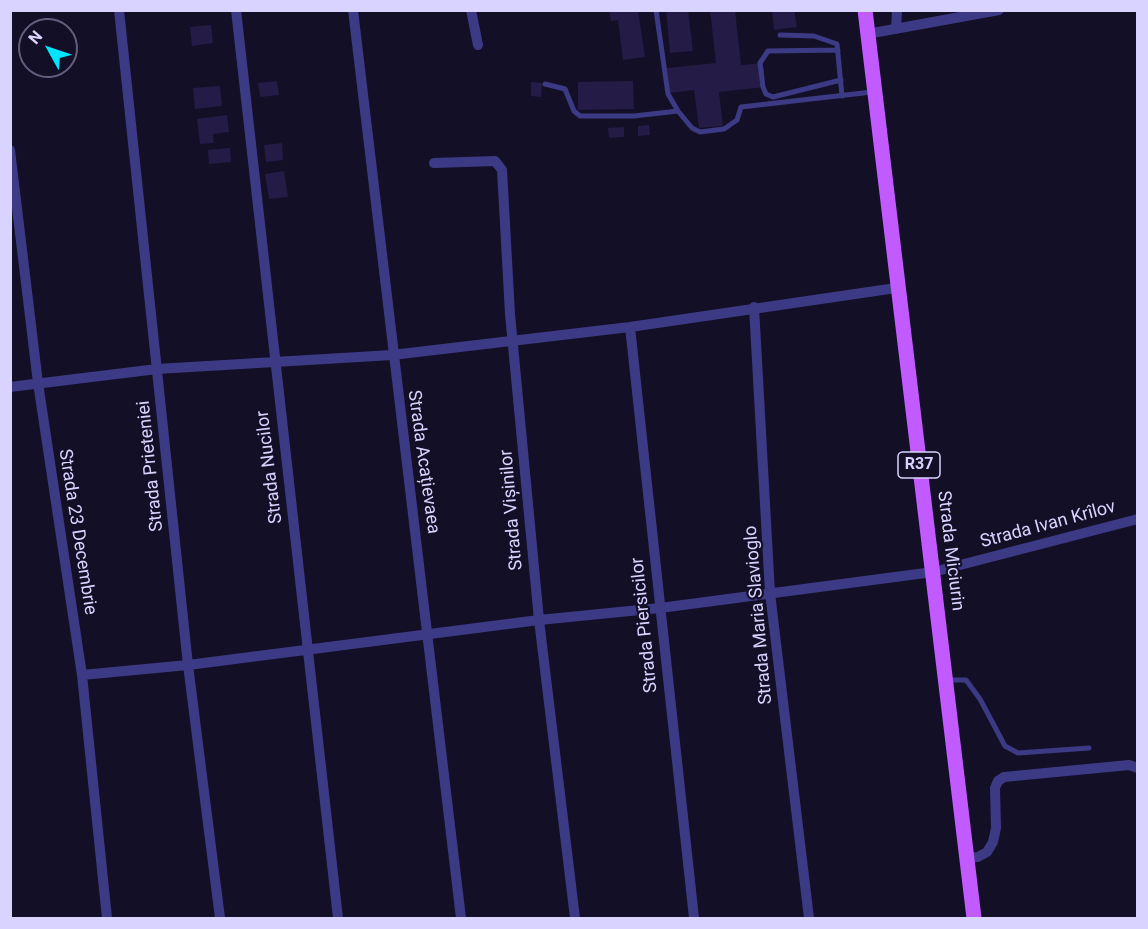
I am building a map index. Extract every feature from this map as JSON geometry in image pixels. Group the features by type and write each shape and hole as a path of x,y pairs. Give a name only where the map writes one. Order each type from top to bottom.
{"main road":[{"name":"Strada Miciurin","path":"865,10 896,288 933,572 974,918"}],"street":[{"name":"Strada Prieteniei","path":"119,10 188,666 220,918"},
{"name":"Strada Nucilor","path":"236,10 338,918"},
{"name":"Strada Acațievaea","path":"353,10 392,355 429,635 461,918"},
{"path":"471,10 478,45"},
{"path":"896,29 897,10"},
{"path":"867,34 999,10"},
{"name":"Strada 23 Decembrie","path":"10,150 38,383 82,675 107,918"},
{"name":"Strada Vișinilor","path":"434,163 495,161 500,163 513,340 539,620 575,918"},
{"path":"10,387 157,369 392,355 630,327 754,307 896,288"},
{"name":"Strada Maria Slavioglo","path":"754,307 770,593 809,918"},
{"name":"Strada Piersicilor","path":"630,327 694,918"},
{"name":"Strada Ivan Krîlov","path":"82,675 188,666 933,572 1137,519"},
{"path":"966,858 978,857 987,852 993,842 996,828 994,788 1004,777 1129,765 1137,768"}],"lane":[{"path":"656,10 668,94 692,129 700,132 724,129 737,120 741,107 874,92"},
{"path":"780,35 814,36 837,44 842,96"},
{"path":"838,50 768,51 760,63 763,87 766,94 773,97 841,80"},
{"path":"545,84 565,89 574,111 580,116 634,116 678,111"},
{"path":"945,680 966,680 980,699 1005,746 1018,753 1089,748"}],"building":[{"path":"609,10 638,10 645,57 623,60 618,20 611,21"},
{"path":"666,10 688,10 693,51 670,53"},
{"path":"710,10 735,10 741,65 763,63 765,87 719,92 723,126 699,128 694,90 670,93 667,68 716,63"},
{"path":"772,10 794,10 797,27 774,30"},
{"path":"211,25 213,43 192,46 190,27"},
{"path":"277,81 279,95 260,97 258,83"},
{"path":"633,81 634,109 578,110 578,82"},
{"path":"531,82 542,83 541,97 531,96"},
{"path":"220,86 222,106 195,109 193,88"},
{"path":"227,115 229,132 213,134 214,143 200,144 197,119"},
{"path":"649,125 650,135 638,136 638,126"},
{"path":"624,127 624,137 609,138 608,128"},
{"path":"282,143 283,160 266,162 264,145"},
{"path":"230,148 231,162 209,164 208,150"},
{"path":"284,171 288,197 269,199 265,174"}]}
